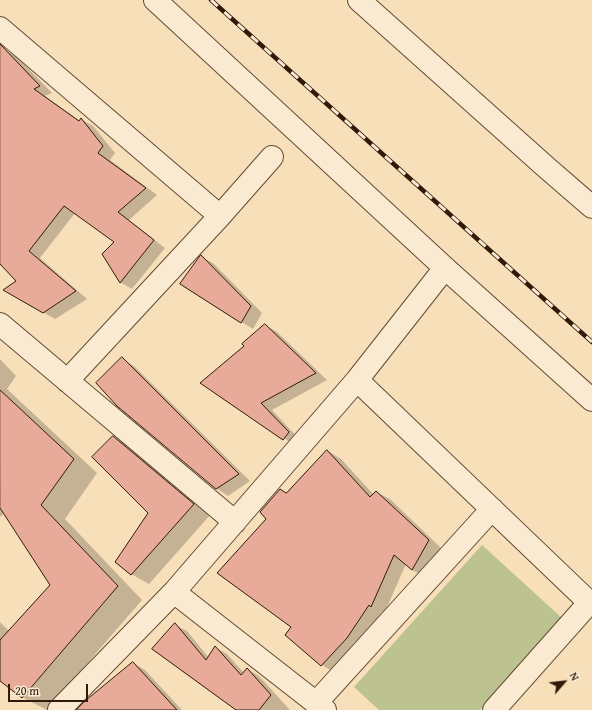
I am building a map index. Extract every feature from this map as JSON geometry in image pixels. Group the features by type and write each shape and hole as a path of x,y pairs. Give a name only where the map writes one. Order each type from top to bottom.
{"street":[{"path":"155,0 445,268 592,400"},
{"path":"359,0 592,207"},
{"path":"0,28 220,216"},
{"path":"67,381 220,216 272,157"},
{"path":"59,710 174,592 357,380 445,268"},
{"path":"0,324 235,522"},
{"path":"357,380 590,604 494,710"},
{"path":"174,592 321,706 492,509"}],"green space":[{"path":"482,545 563,619 480,710 379,710 354,687"}],"building":[{"path":"0,44 40,86 34,89 79,121 81,118 103,146 98,153 146,188 118,212 154,240 120,283 102,254 114,242 64,206 29,251 76,291 43,313 3,290 16,281 0,264"},
{"path":"201,255 251,306 241,323 180,284"},
{"path":"265,324 316,373 261,403 289,432 283,440 200,383 244,346 242,344"},
{"path":"122,357 239,474 216,489 117,406 96,383"},
{"path":"0,390 74,459 41,505 118,586 22,698 0,681 0,640 50,585 0,508"},
{"path":"113,436 194,504 131,575 115,562 148,513 92,457"},
{"path":"327,450 370,497 376,491 429,540 412,570 394,555 371,607 369,605 347,638 321,666 285,635 291,627 217,573 266,519 260,512 280,489 286,493"},
{"path":"175,623 206,660 215,646 241,675 247,668 271,695 259,710 236,710 152,649"},
{"path":"133,662 177,710 76,710 85,701"}],"railway":[{"path":"211,0 592,342"}]}
